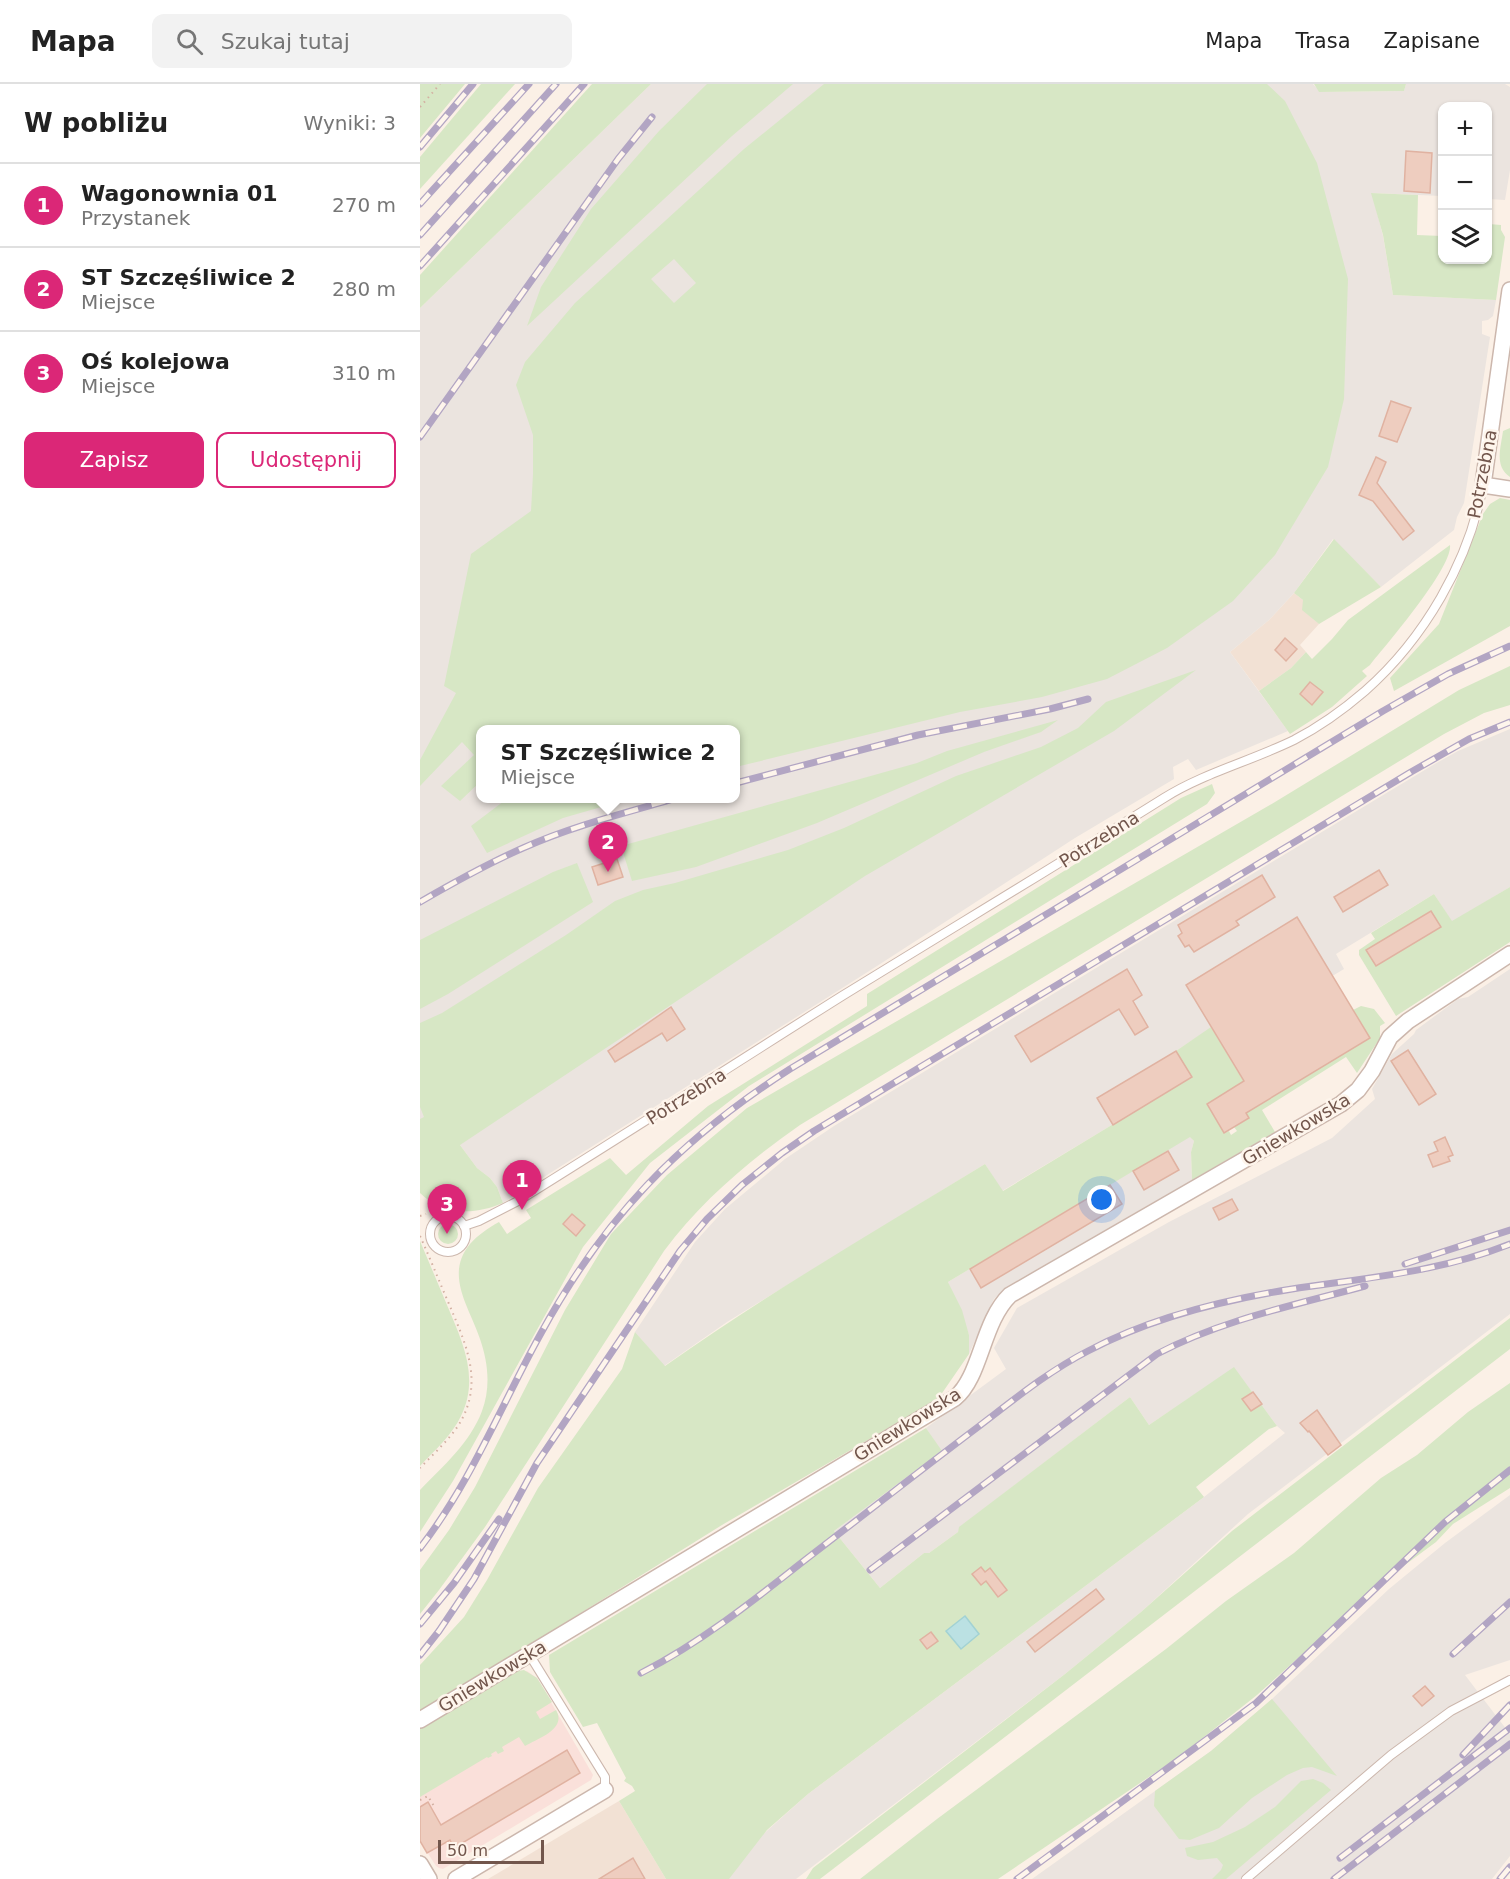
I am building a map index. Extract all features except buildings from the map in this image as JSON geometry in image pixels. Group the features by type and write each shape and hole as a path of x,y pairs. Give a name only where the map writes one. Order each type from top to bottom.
{"street":[{"name":"Potrzebna","path":"1483,485 1510,290"},
{"path":"1483,485 1510,489"},
{"name":"Gniewkowska","path":"420,1720 955,1398 967,1385 993,1320 1003,1302 1010,1295 1341,1104 1358,1090 1390,1037 1408,1021 1510,954"},
{"path":"456,1879 605,1790"},
{"path":"420,1864 429,1879"}],"lane":[{"name":"Potrzebna","path":"464,1226 518,1202 841,997 1174,792 1294,740 1341,710 1385,671 1421,628 1448,583 1459,559 1476,516 1483,485"},
{"path":"441,1217 457,1218 464,1226 466,1231 464,1242 456,1250 450,1252 439,1250 431,1241 429,1235 432,1224 441,1217"},
{"path":"530,1654 604,1775 605,1790"},
{"path":"1246,1879 1391,1755 1451,1711 1510,1680"}],"path":[{"path":"420,107 440,84"},
{"path":"420,1216 426,1214"},
{"path":"420,1236 464,1340 471,1364 472,1379 469,1401 460,1422 452,1434 420,1468"},
{"path":"420,1800 428,1796 435,1808"}],"shaded area":[{"path":"651,84 1313,84 1320,92 1404,91 1406,84 1505,84 1510,87 1510,170 1505,200 1492,199 1492,102 1438,102 1438,196 1372,193 1383,236 1393,295 1496,300 1493,316 1482,321 1482,334 1490,337 1464,503 1454,530 1381,587 1333,539 1294,593 1269,620 1230,652 1288,731 1196,770 1188,759 1173,767 1174,779 1075,838 503,1203 497,1187 477,1168 460,1145 420,1171 420,308"},
{"path":"1294,593 1303,600 1303,610 1319,624 1300,645 1306,652 1291,668 1259,691 1230,652 1269,620"},
{"path":"1510,729 1510,887 1452,922 1434,894 1336,954 1344,969 1221,1043 1211,1028 1176,1051 1192,1077 1002,1191 985,1164 727,1322 664,1366 635,1332 695,1242 725,1209 785,1159 834,1126 1433,765 1458,751"},
{"path":"1510,969 1510,1314 1248,1514 1141,1612 1065,1674 796,1879 713,1879 808,1794 1204,1497 1285,1433 1277,1426 1234,1368 1149,1425 1130,1397 960,1527 958,1532 929,1553 924,1553 880,1588 834,1531 941,1451 926,1428 1006,1369 994,1348 1017,1308 1169,1222 1332,1138 1375,1099 1372,1089 1392,1054 1416,1030 1458,999 1468,997"},
{"path":"1190,1136 1194,1141 1191,1152 1192,1180 1006,1287 994,1299 969,1354 969,1335 948,1282"},
{"path":"1510,1495 1510,1660 1465,1675 1510,1734 1510,1856 1492,1879 1032,1879 1211,1751 1272,1699 1389,1589 1445,1543"},
{"path":"527,1671 537,1678 593,1775 591,1780 443,1869 439,1868 420,1841 420,1731"},
{"path":"619,1801 666,1879 488,1879"}],"green space":[{"path":"420,84 465,84 420,138"},
{"path":"481,84 515,84 420,189 420,157"},
{"path":"592,84 651,84 420,308 420,275"},
{"path":"707,84 793,84 732,136 527,326 541,287 591,209 659,131"},
{"path":"824,84 1267,84 1285,101 1317,163 1348,279 1344,399 1328,467 1275,555 1233,601 1167,648 1107,679 1042,697 960,712 740,766 740,725 476,725 476,786 460,801 441,786 474,755 462,742 420,786 420,760 456,693 444,686 471,554 531,511 533,435 516,385 525,362 575,303 744,149","holes":["674,259 696,283 674,303 651,279"]},
{"path":"1314,84 1406,84 1404,91 1319,92"},
{"path":"1371,193 1418,195 1417,235 1438,236 1438,264 1492,264 1492,224 1501,225 1505,237 1496,300 1393,295 1383,235"},
{"path":"1510,428 1510,477 1502,467 1500,456 1503,431"},
{"path":"1500,498 1510,500 1510,626 1394,691 1390,678 1439,624 1483,514 1490,504"},
{"path":"1334,539 1381,587 1319,624 1302,610 1303,600 1294,593"},
{"path":"1450,545 1448,556 1430,587 1370,665 1362,671 1367,676 1332,707 1290,734 1259,691 1291,668 1306,652 1312,659 1348,620"},
{"path":"1510,666 1510,705 1484,713 1444,734 800,1125 727,1182 694,1215 664,1251 485,1527 420,1614 420,1570 449,1530 475,1487 565,1310 611,1234 667,1175 747,1108 1275,802 1459,690"},
{"path":"1196,670 1114,731 865,876 460,1145 477,1168 497,1187 503,1203 481,1210 460,1211 439,1206 420,1193 420,1119 424,1117 420,1107 420,1023 442,1013 566,935 615,901 643,890 788,850 844,828 956,776 1041,747 1078,728 1106,702"},
{"path":"1058,720 1041,732 984,752 817,823 696,867 632,881 621,846 917,763 947,751"},
{"path":"1212,784 1215,793 1207,804 749,1086 650,1163 583,1247 453,1481 420,1532 420,1490 455,1454 477,1423 487,1393 485,1357 459,1280 459,1268 463,1256 476,1238 499,1222 507,1234 531,1218 526,1210 610,1158 626,1175 708,1106 867,1006 867,994 1181,798"},
{"path":"501,803 615,803 563,818 487,853 471,826"},
{"path":"577,863 593,902 448,994 420,1009 420,940 553,872"},
{"path":"1510,887 1510,942 1396,1016 1359,955 1359,950 1375,939 1371,933 1434,894 1452,921"},
{"path":"1361,1006 1374,1009 1385,1023 1380,1026 1380,1038 1357,1073 1346,1057 1262,1110 1275,1132 1192,1180 1191,1152 1194,1141 1190,1137 948,1282 962,1310 969,1335 969,1354 938,1399 722,1525 420,1713 420,1665 464,1617 538,1488 622,1369 635,1332 665,1366 783,1287 985,1164 1003,1191 1191,1077 1176,1051 1211,1027 1244,1082 1207,1104 1224,1133 1229,1131 1231,1135 1237,1131 1234,1127 1249,1118 1237,1099"},
{"path":"444,1224 452,1224 458,1230 458,1238 452,1244 444,1244 438,1238 438,1230"},
{"path":"420,1241 463,1346 467,1359 469,1387 461,1416 453,1430 420,1466"},
{"path":"1510,1318 1510,1349 820,1879 806,1879 813,1868 1065,1674 1141,1612 1232,1531"},
{"path":"1234,1367 1277,1426 1269,1429 1196,1487 1204,1497 808,1794 767,1830 729,1879 666,1879 619,1801 635,1791 624,1781 626,1778 597,1723 583,1727 550,1672 549,1655 926,1428 942,1451 834,1531 880,1588 924,1553 929,1553 958,1532 959,1527 1130,1397 1149,1425"},
{"path":"1510,1383 1510,1488 1453,1524 1436,1542 1386,1579 1257,1695 1180,1756 998,1879 860,1879 1166,1649 1226,1601 1294,1553 1381,1478 1417,1455 1468,1412"},
{"path":"524,1670 537,1678 552,1702 536,1712 540,1719 556,1710 558,1723 555,1728 525,1746 519,1737 502,1747 504,1751 498,1754 496,1751 491,1754 492,1756 420,1797 420,1727 512,1672"},
{"path":"1272,1699 1337,1776 1312,1767 1303,1768 1287,1775 1252,1798 1219,1828 1190,1840 1179,1839 1154,1806 1155,1791 1211,1751"},
{"path":"1313,1779 1323,1783 1331,1790 1226,1879 1212,1879 1223,1865 1217,1858 1198,1860 1187,1856 1185,1848 1213,1842 1245,1827 1275,1807 1301,1781"}],"water":[{"path":"965,1616 979,1634 961,1649 946,1631"}],"railway":[{"path":"420,147 473,84"},
{"path":"420,204 529,84"},
{"path":"420,235 556,84"},
{"path":"420,266 584,84"},
{"path":"420,437 618,159 652,117"},
{"path":"420,1548 470,1471 540,1335 590,1254 647,1185 713,1124 790,1069 1383,711 1448,674 1510,646"},
{"path":"740,782 918,735 1050,709 1088,699"},
{"path":"420,1655 474,1579 537,1463 680,1251 707,1219 742,1185 814,1131 1411,772 1469,739 1510,722"},
{"path":"420,902 483,867 542,840 599,820 659,803"},
{"path":"1405,1264 1510,1230"},
{"path":"641,1673 726,1621 1058,1368 1112,1339 1162,1320 1213,1305 1292,1289 1430,1268 1484,1254 1510,1244"},
{"path":"870,1570 1157,1354 1181,1342 1232,1323 1365,1286"},
{"path":"1017,1879 1256,1703 1445,1522 1510,1470"},
{"path":"420,1624 454,1583 499,1519"},
{"path":"1453,1654 1510,1602"},
{"path":"1463,1755 1510,1705"},
{"path":"1340,1858 1510,1728"},
{"path":"1334,1879 1510,1744"},
{"path":"1500,1879 1510,1867"}],"place":[{"name":"ST Szczęśliwice 2","path":"608,872"},
{"name":"Wagonownia 01","path":"522,1210"},
{"name":"Oś kolejowa","path":"447,1234"}]}
